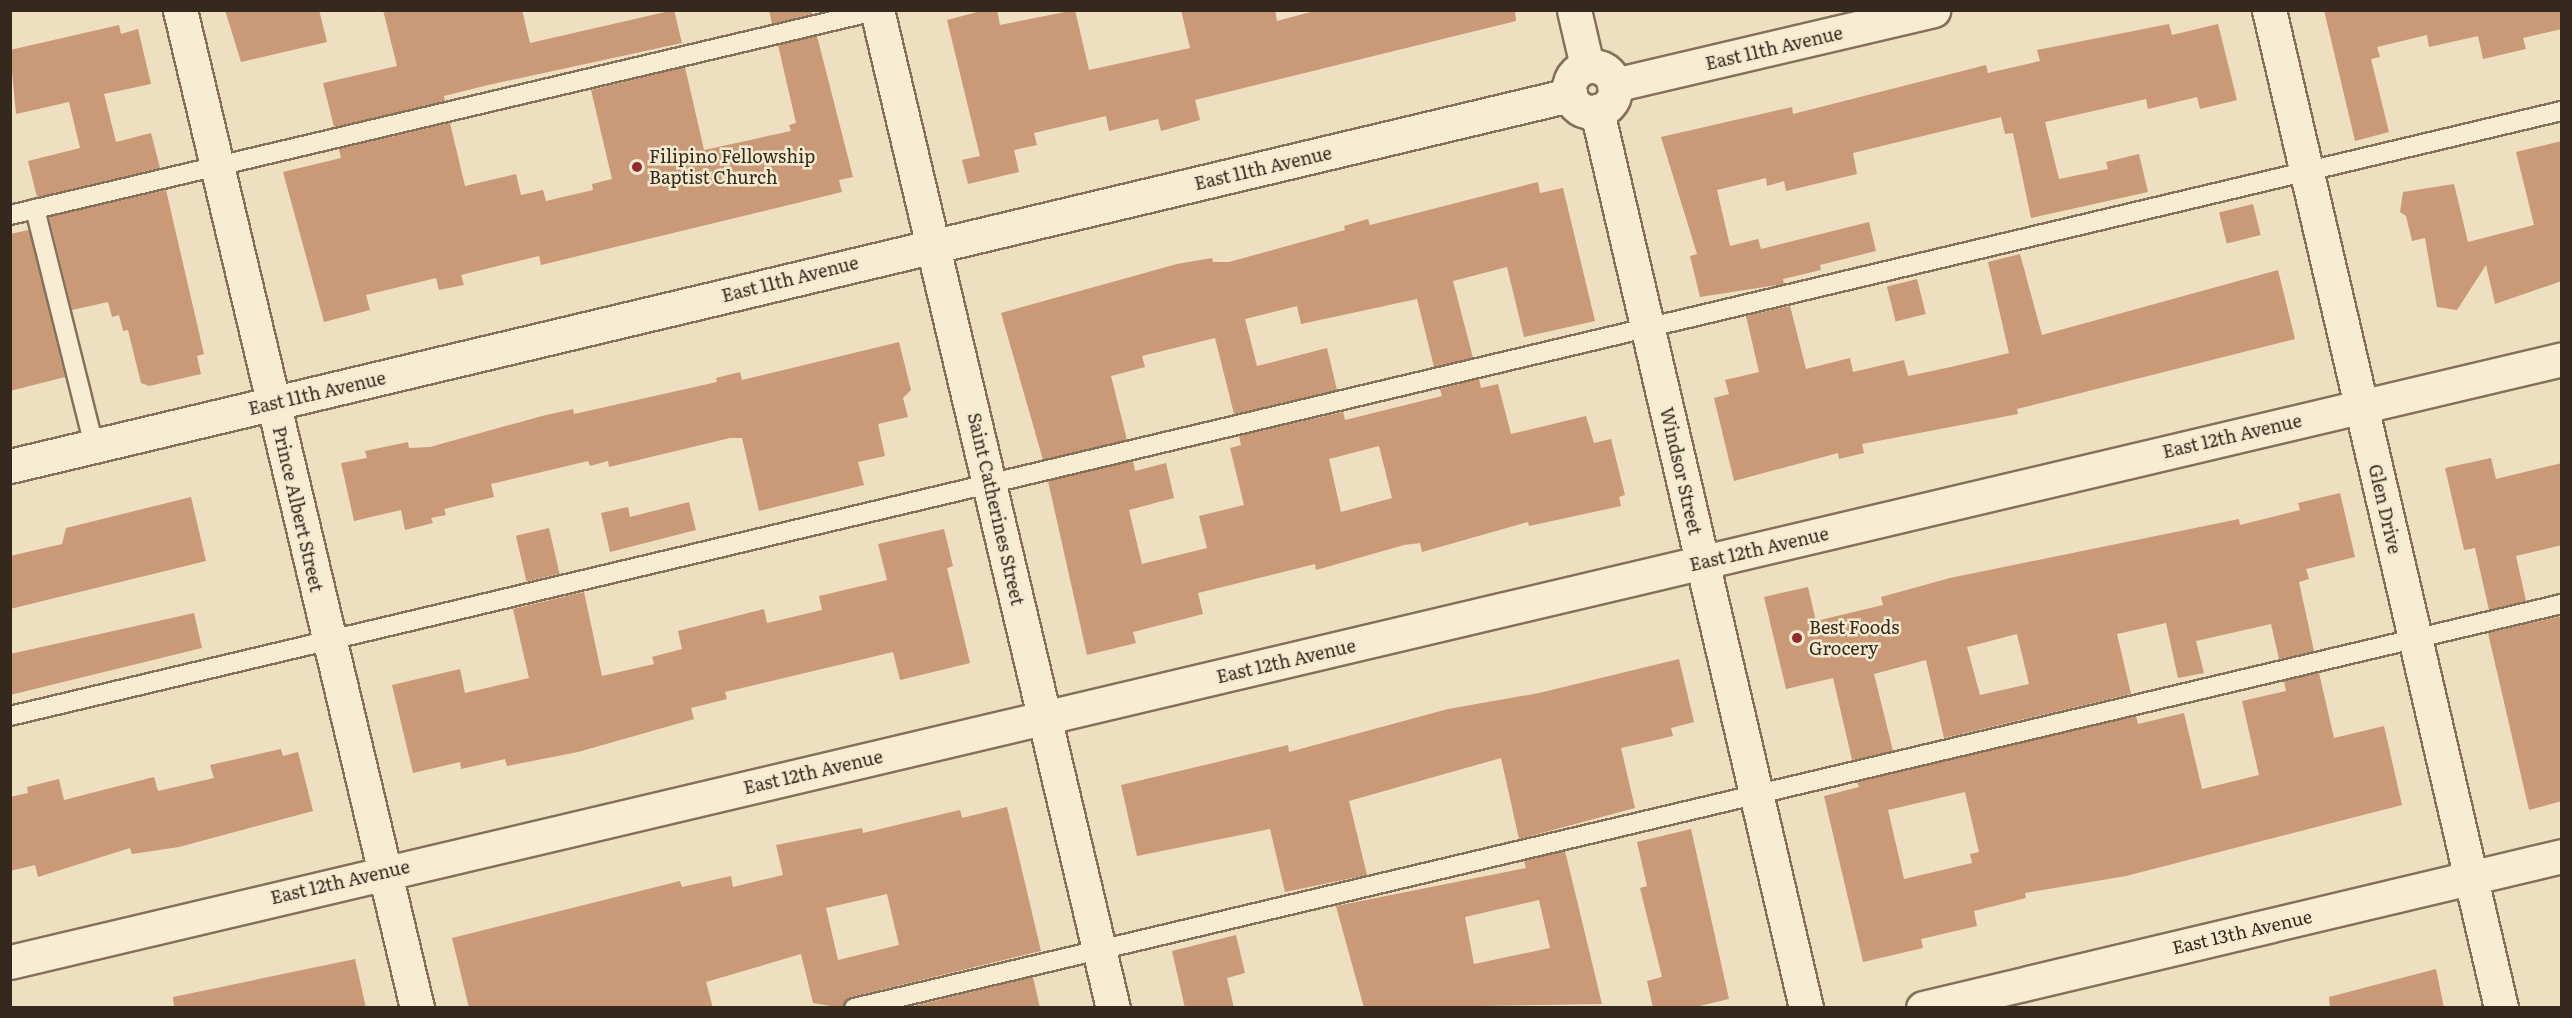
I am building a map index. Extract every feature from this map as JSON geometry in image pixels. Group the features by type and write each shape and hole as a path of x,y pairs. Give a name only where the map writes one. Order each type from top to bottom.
{"street":[{"name":"Prince Albert Street","path":"180,10 417,1008"},
{"path":"1574,10 1587,66 1570,81 1594,97"},
{"name":"East 11th Avenue","path":"10,466 933,245 1594,97 1933,10"},
{"name":"Glen Drive","path":"2269,10 2501,1008"},
{"name":"Saint Catherines Street","path":"878,11 1113,1008"},
{"name":"Windsor Street","path":"1594,97 1806,1008"},
{"name":"East 12th Avenue","path":"10,962 385,871 2562,359"},
{"name":"East 13th Avenue","path":"1923,1008 2562,856"}],"lane":[{"path":"10,215 878,11"},
{"path":"10,716 2562,111"},
{"path":"35,209 94,446"},
{"path":"854,1008 1756,794 2415,641 2562,604"}],"building":[{"path":"225,10 319,10 327,42 241,62"},
{"path":"383,10 522,10 530,43 674,10 682,43 488,85 444,96 445,101 334,127 323,83 397,66"},
{"path":"769,10 811,10 812,14 772,24"},
{"path":"985,10 997,10 1000,25 1075,10 1089,70 1190,48 1181,10 1275,10 1277,21 1318,10 1515,10 1516,21 1195,100 1200,120 1161,131 1158,119 1109,131 1106,116 1034,133 1037,145 1014,150 1019,172 968,184 962,160 980,156 947,20"},
{"path":"2324,10 2562,10 2562,29 2523,38 2526,49 2483,59 2478,36 2429,47 2427,35 2377,47 2380,57 2371,59 2389,132 2355,141"},
{"path":"2169,24 2172,35 2218,24 2237,100 2200,109 2197,97 2148,109 2146,99 2045,122 2059,179 2108,169 2106,162 2139,154 2148,192 2031,218 2013,133 2005,134 2001,117 1853,153 1857,174 1786,191 1784,181 1767,186 1766,178 1717,190 1730,246 1758,239 1761,249 1869,222 1876,251 1820,265 1821,270 1783,279 1784,284 1700,297 1690,256 1697,254 1661,137 1792,107 1793,114 1986,65 1988,73 2040,61 2037,50"},
{"path":"119,25 121,34 138,29 151,84 104,94 116,142 151,133 160,168 37,197 28,161 80,148 69,102 16,114 10,50"},
{"path":"817,36 853,177 839,180 842,192 541,265 539,256 461,275 464,285 439,290 436,278 366,295 370,310 324,322 283,172 341,158 339,149 450,123 465,186 516,174 521,195 543,190 546,201 593,190 592,184 612,179 591,90 685,67 704,150 791,131 789,125 796,123 778,45"},
{"path":"2562,141 2562,281 2495,304 2486,265 2457,310 2437,307 2425,238 2412,241 2406,216 2400,212 2403,192 2454,184 2468,242 2534,225 2516,152"},
{"path":"1538,182 1540,193 1563,188 1595,321 1524,337 1507,267 1453,281 1473,358 1434,367 1417,299 1301,324 1297,306 1245,319 1257,366 1327,348 1337,390 1234,414 1215,338 1142,356 1145,367 1111,376 1127,440 1043,460 1001,313 1177,264 1212,258 1213,262 1229,262 1345,230 1344,226 1368,219 1370,225"},
{"path":"166,190 204,354 197,356 201,374 149,386 141,383 128,330 123,331 119,315 112,317 108,302 72,310 49,217"},
{"path":"2253,204 2261,235 2227,244 2219,212"},
{"path":"29,230 65,377 10,391 10,234"},
{"path":"2020,254 2042,335 2278,270 2295,339 2017,409 2018,414 1862,444 1864,453 1839,459 1838,453 1734,481 1714,398 1729,394 1725,380 1759,372 1746,316 1790,306 1806,369 1850,358 1853,372 1904,360 1908,376 1951,367 2009,353 1988,262"},
{"path":"1917,279 1926,314 1896,321 1887,286"},
{"path":"899,342 911,390 903,398 908,417 878,424 885,456 858,462 864,485 759,511 742,438 730,438 609,467 608,461 590,466 588,461 491,484 494,497 444,509 446,515 431,518 433,523 405,530 401,510 354,521 341,463 367,458 365,451 408,442 409,448 430,447 573,409 574,414 717,382 716,378 740,372 742,380"},
{"path":"1479,379 1481,388 1498,384 1511,434 1586,416 1594,443 1611,439 1625,495 1619,497 1621,506 1529,526 1528,522 1422,552 1420,543 1404,545 1316,570 1315,564 1198,593 1203,614 1133,632 1136,643 1087,655 1048,481 1133,461 1135,471 1166,463 1174,498 1129,510 1142,564 1207,548 1199,516 1244,505 1230,448 1241,445 1239,436 1343,412 1345,420 1442,396 1440,389","holes":["1379,446 1392,498 1341,512 1329,459"]},
{"path":"2491,458 2496,479 2562,463 2562,545 2516,556 2526,601 2489,610 2475,548 2464,550 2445,468"},
{"path":"2340,493 2355,557 2306,569 2309,579 2299,582 2314,651 2279,659 2271,624 2196,641 2204,673 2178,678 2166,623 2117,634 2131,694 1944,738 1926,660 1874,674 1893,751 1852,760 1833,678 1786,689 1764,597 1808,587 1816,621 1883,605 1881,597 1950,578 2239,519 2240,525 2300,510 2298,503","holes":["2017,634 2029,684 1980,695 1967,647"]},
{"path":"191,497 206,561 10,609 10,556 62,544 66,528"},
{"path":"689,502 696,530 610,552 601,513 628,507 630,517"},
{"path":"549,528 560,574 526,581 516,536"},
{"path":"944,529 953,566 947,568 970,663 900,680 893,652 725,692 727,699 691,708 694,719 578,752 507,766 505,759 461,769 460,762 413,773 392,685 460,669 465,693 529,678 513,609 584,592 602,676 654,664 652,657 682,649 678,631 764,609 767,623 822,610 819,596 887,580 878,544"},
{"path":"194,613 202,648 10,695 10,654"},
{"path":"2562,616 2562,801 2529,810 2488,633"},
{"path":"1679,659 1694,722 1671,728 1673,736 1621,748 1635,808 1519,839 1501,758 1349,801 1367,875 1285,892 1270,829 1137,856 1121,785 1288,745 1289,752 1448,709 1539,693"},
{"path":"2319,673 2334,738 2384,726 2402,805 2126,876 2025,893 2026,898 1974,911 1977,926 1921,939 1923,948 1863,962 1824,796 1859,787 1857,782 2136,716 2138,724 2184,713 2202,789 2259,775 2242,701 2286,691 2284,681","holes":["1965,792 1979,852 1970,854 1972,863 1904,879 1888,810"]},
{"path":"281,749 283,756 298,752 313,811 179,847 132,854 130,848 38,877 35,865 10,871 10,797 28,793 27,787 59,779 64,800 154,777 158,791 214,778 210,765"},
{"path":"1007,807 1041,951 851,997 843,1008 813,1003 801,954 706,982 713,1008 469,1008 452,938 680,881 682,887 731,876 733,887 783,875 776,845 862,828 863,833 960,810 962,818","holes":["887,894 899,945 838,960 826,908"]},
{"path":"1691,829 1729,999 1691,1008 1653,1008 1647,981 1662,977 1640,888 1647,886 1637,842"},
{"path":"1565,851 1602,1004 1364,1008 1336,906 1526,868 1524,861","holes":["1539,900 1550,948 1474,964 1465,917"]},
{"path":"1236,935 1245,973 1227,978 1234,1008 1185,1008 1172,951"},
{"path":"355,959 366,1008 174,1008 173,997"},
{"path":"2436,969 2444,1008 2330,1008 2329,997"},
{"path":"1033,977 1040,1008 905,1008"}],"place":[{"name":"Filipino Fellowship Baptist Church","path":"637,167"},
{"name":"Best Foods Grocery","path":"1797,638"}]}
